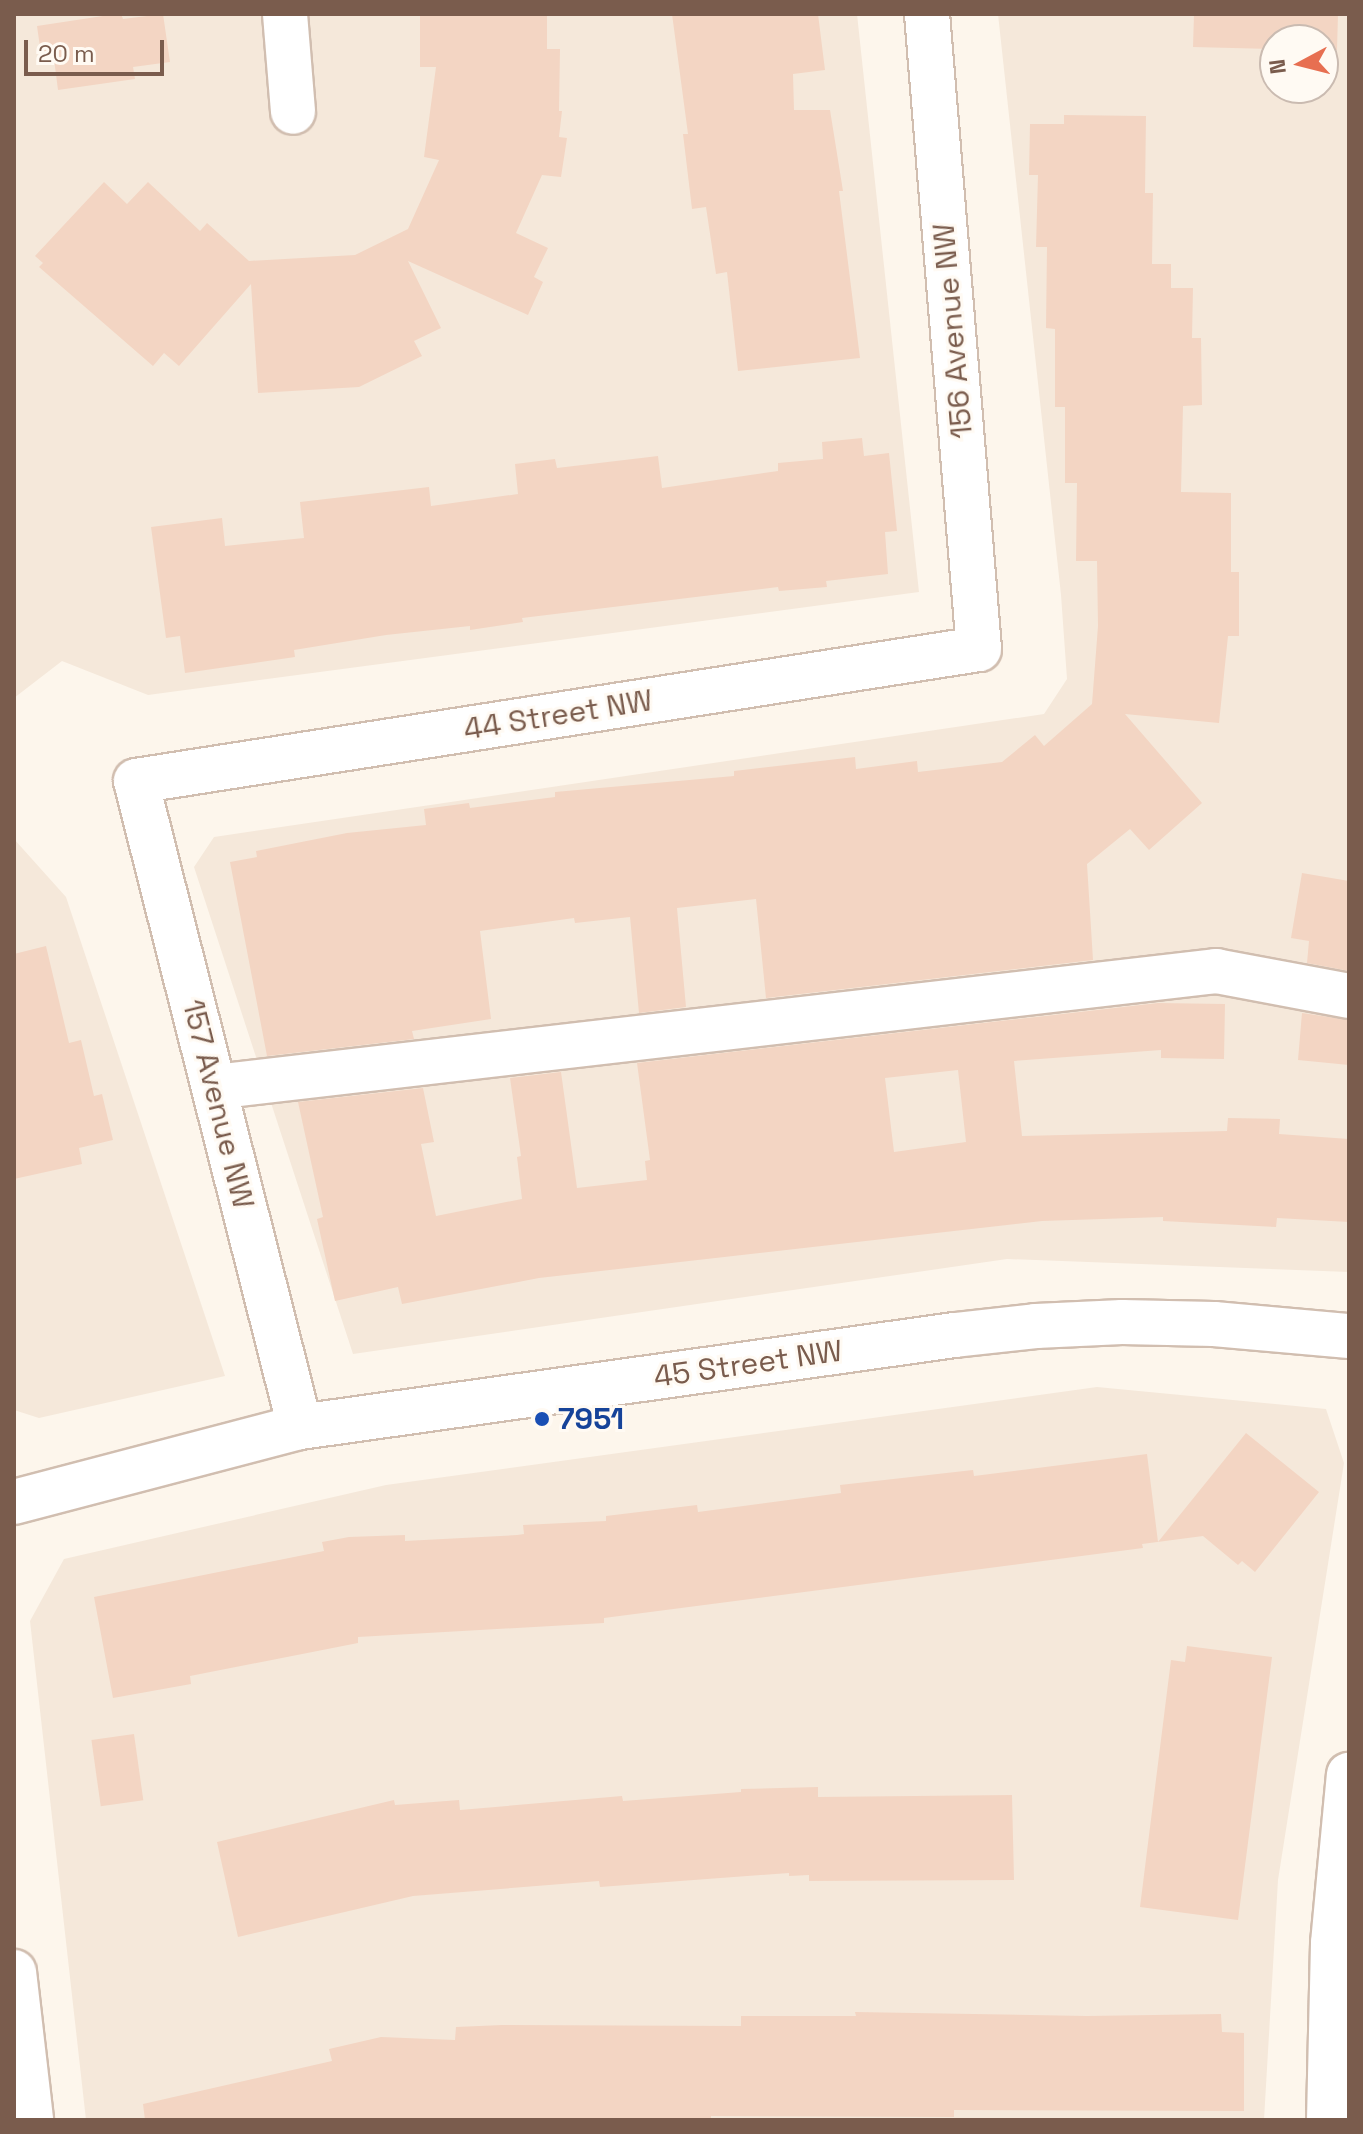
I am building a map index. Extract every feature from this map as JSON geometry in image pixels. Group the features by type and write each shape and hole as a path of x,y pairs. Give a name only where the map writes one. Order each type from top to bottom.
{"street":[{"path":"285,14 293,112"},
{"name":"156 Avenue NW","path":"927,14 979,649"},
{"name":"44 Street NW","path":"136,781 979,649"},
{"name":"157 Avenue NW","path":"136,781 300,1427"},
{"path":"214,1087 1216,971 1349,996"},
{"name":"45 Street NW","path":"14,1502 300,1427 1036,1326 1214,1324 1349,1336"},
{"path":"1329,2120 1333,1943 1349,1775"},
{"path":"14,1972 19,2059 31,2120"}],"shaded area":[{"path":"14,14 857,14 919,592 148,695 62,661 14,698"},
{"path":"998,14 1349,14 1349,1272 1007,1259 353,1354 194,867 214,837 1044,714 1067,679 1061,595"},
{"path":"14,839 66,897 225,1376 39,1418 14,1410"},
{"path":"1097,1387 1326,1409 1344,1463 1278,1880 1264,2120 86,2120 30,1621 64,1559 386,1485"}],"building":[{"path":"121,14 123,19 163,14 170,62 133,67 135,79 58,90 54,59 42,61 37,26"},
{"path":"420,14 547,14 547,49 560,49 559,111 562,111 559,137 567,138 561,177 542,175 516,233 548,248 534,277 543,282 528,315 408,261 441,328 414,341 422,356 359,387 258,393 251,284 179,366 164,353 153,366 39,267 43,263 35,256 104,182 127,204 148,182 200,231 207,223 249,261 355,255 408,229 439,160 424,157 436,67 420,67"},
{"path":"672,14 818,14 825,70 793,74 794,110 830,110 843,191 839,191 860,358 738,371 727,272 716,274 706,207 692,209 683,134 688,134"},
{"path":"1194,14 1338,14 1338,24 1259,24 1259,49 1193,47"},
{"path":"1064,115 1146,116 1145,193 1153,193 1152,264 1171,264 1171,288 1193,288 1192,338 1201,338 1202,405 1183,406 1181,492 1231,493 1231,572 1239,572 1239,636 1228,636 1219,723 1125,714 1202,803 1149,850 1130,829 1087,864 1093,960 766,998 756,899 677,908 686,1007 639,1013 630,917 575,923 574,918 480,931 491,1019 412,1031 414,1039 267,1056 230,862 257,857 256,851 347,833 426,825 424,809 469,803 470,808 555,797 555,792 734,776 734,771 855,757 856,769 917,761 918,772 1002,762 1035,735 1044,746 1092,704 1098,626 1097,561 1076,561 1077,483 1065,483 1065,407 1055,407 1055,329 1046,328 1047,247 1036,247 1038,175 1029,175 1030,124 1064,124"},
{"path":"862,438 864,456 889,453 897,531 885,532 888,574 826,581 827,587 779,591 778,587 522,618 523,622 470,630 470,626 386,635 294,650 295,657 185,673 180,636 166,638 151,527 222,518 225,546 304,538 300,502 429,487 431,506 518,494 515,464 555,459 557,468 658,456 662,488 778,471 778,463 823,459 822,442"},
{"path":"1302,873 1349,881 1349,971 1307,963 1309,941 1291,938"},
{"path":"46,946 69,1043 81,1040 94,1096 102,1094 113,1140 79,1148 82,1164 14,1179 14,954"},
{"path":"1158,1003 1225,1004 1224,1059 1161,1058 1161,1050 1014,1061 1022,1136 1227,1131 1228,1118 1280,1119 1279,1134 1349,1139 1349,1222 1277,1218 1276,1227 1163,1221 1163,1217 1042,1221 539,1278 402,1304 398,1287 335,1301 317,1219 323,1217 298,1102 423,1088 434,1142 421,1144 436,1216 522,1199 517,1157 521,1156 510,1078 561,1072 577,1188 647,1180 645,1161 650,1160 637,1063","holes":["958,1070 966,1142 894,1152 885,1078"]},
{"path":"1302,1013 1349,1020 1349,1065 1298,1060"},
{"path":"1246,1433 1319,1492 1255,1572 1242,1561 1238,1565 1203,1536 1158,1542"},
{"path":"1147,1454 1158,1542 1142,1544 1143,1548 604,1618 604,1623 358,1637 358,1643 190,1676 191,1684 113,1698 94,1597 324,1551 322,1542 349,1537 405,1535 405,1541 517,1535 524,1534 523,1525 606,1521 606,1516 697,1505 698,1512 841,1493 840,1485 973,1470 974,1476"},
{"path":"1187,1646 1272,1657 1238,1920 1140,1907 1171,1660 1185,1662"},
{"path":"134,1734 143,1800 101,1806 91,1740"},
{"path":"818,1787 818,1797 1012,1795 1014,1880 809,1881 809,1875 789,1876 789,1873 600,1887 599,1881 413,1896 238,1937 217,1842 394,1800 395,1805 459,1800 460,1810 622,1796 623,1801 741,1792 741,1789"},
{"path":"855,2012 1087,2016 1221,2014 1222,2032 1244,2033 1244,2111 954,2110 954,2117 711,2116 711,2120 145,2120 143,2104 332,2061 329,2049 381,2037 455,2040 456,2027 502,2025 741,2026 741,2016 856,2016"}],"place":[{"name":"7951","path":"542,1419"}]}
